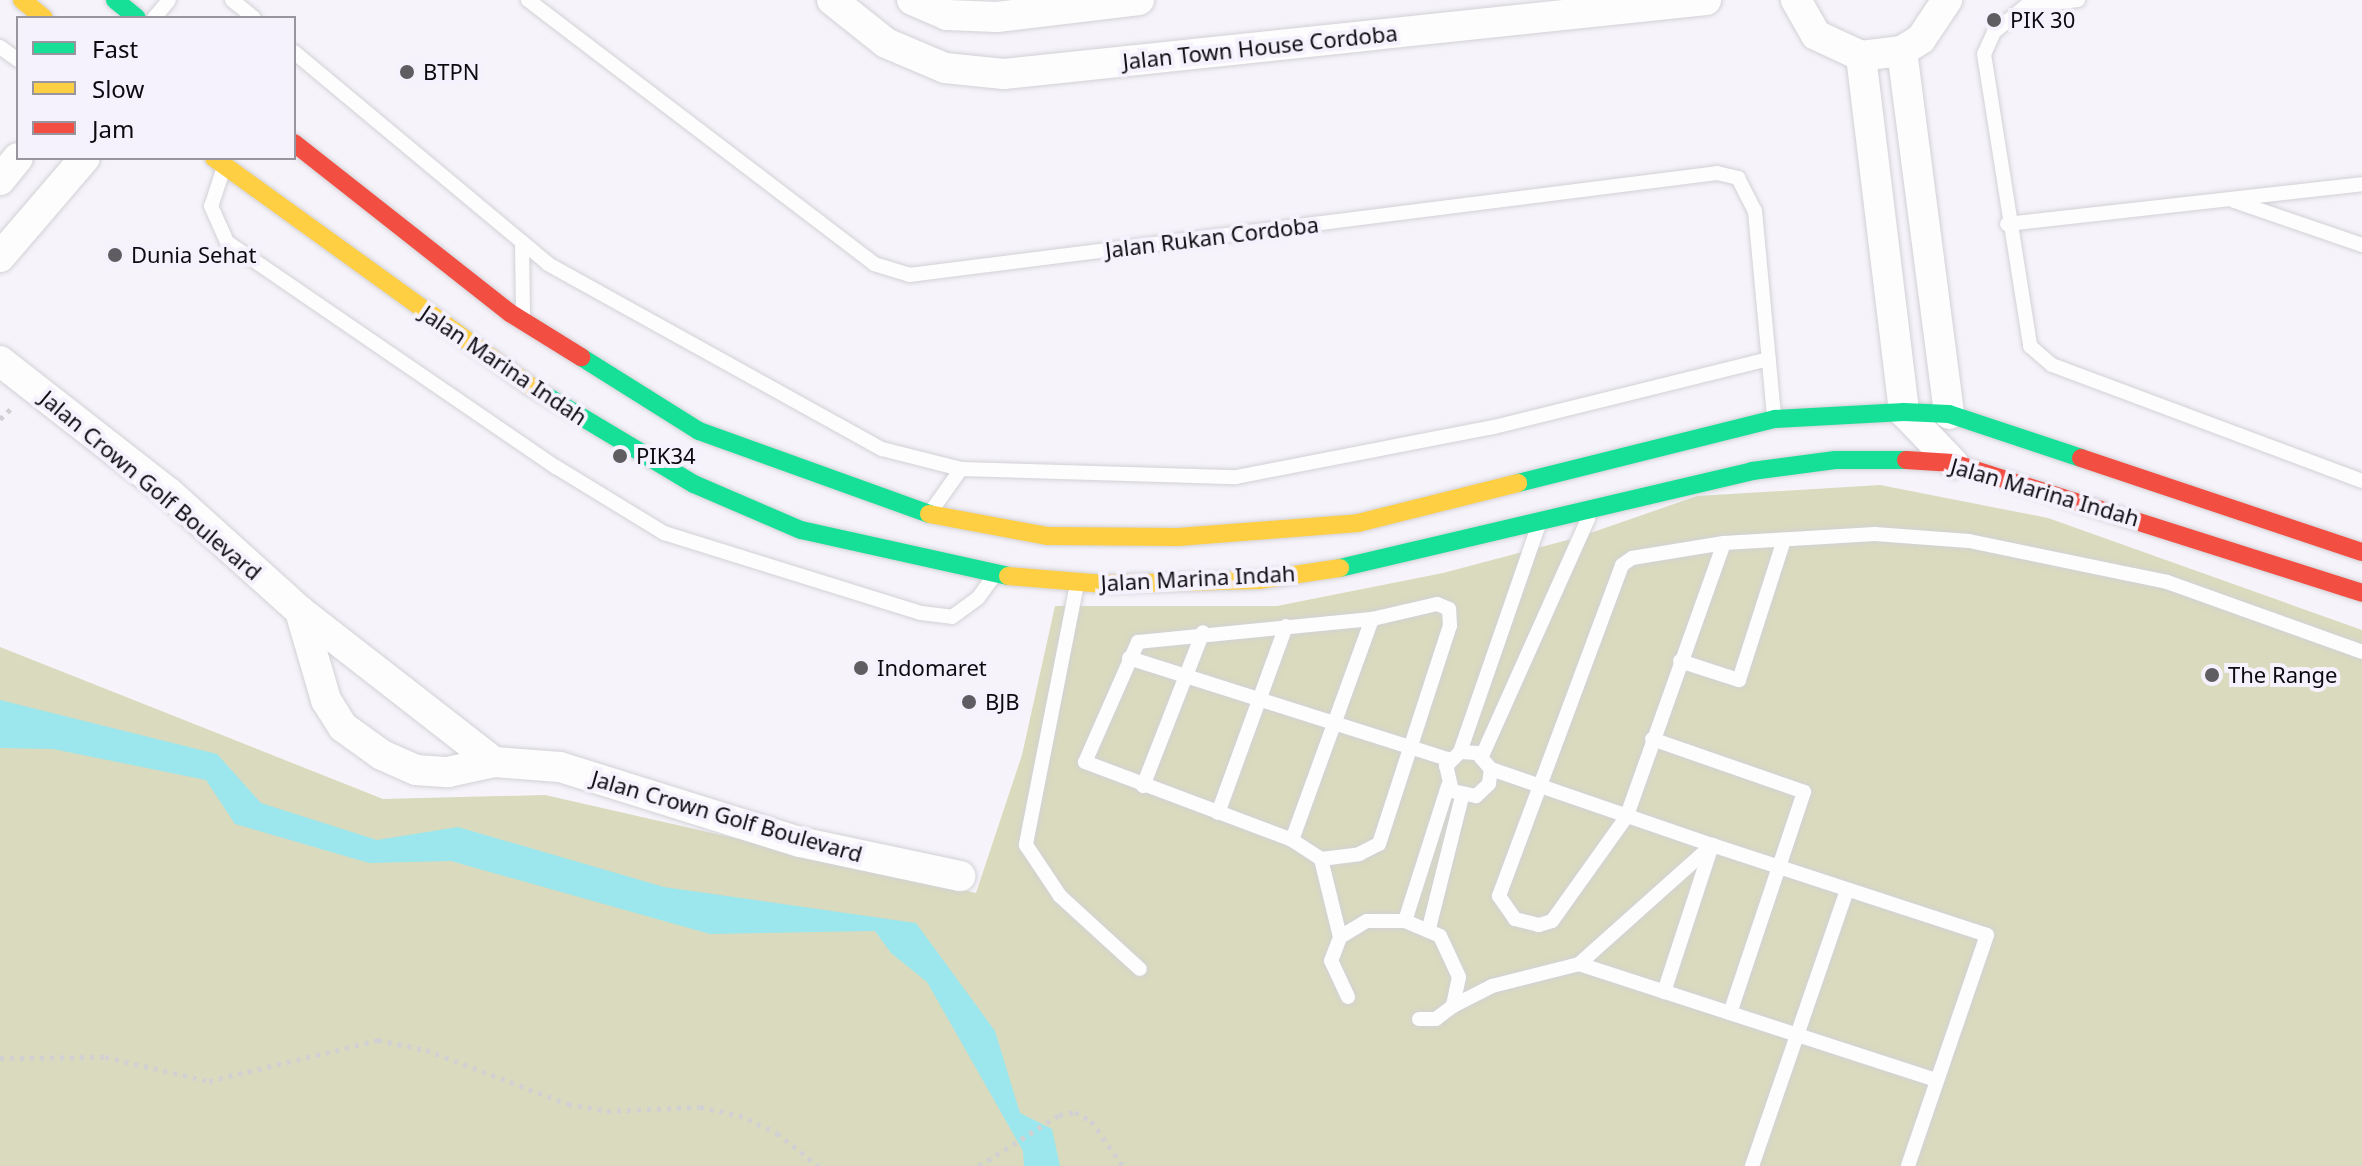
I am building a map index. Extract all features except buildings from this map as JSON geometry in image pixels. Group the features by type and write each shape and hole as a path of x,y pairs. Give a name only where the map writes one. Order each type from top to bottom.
{"main road":[{"path":"22,0 42,16"},
{"path":"115,0 135,16"},
{"name":"Jalan Marina Indah","path":"296,145 524,322 699,431 929,514 1048,536 1178,537 1358,523 1775,419 1904,412 1949,414 2362,552"},
{"name":"Jalan Marina Indah","path":"219,162 545,397 694,484 801,530 995,575 1077,584 1259,580 1370,563 1752,471 1835,460 1953,463 2205,539 2362,593"}],"street":[{"name":"Jalan Town House Cordoba","path":"832,0 886,43 945,68 1004,74 1706,0"},
{"path":"912,0 947,15 997,17 1139,0"},
{"path":"1796,0 1816,35 1861,56 1902,51 1936,23 1947,0"},
{"path":"1902,51 1949,414"},
{"path":"1861,56 1904,412 1953,463"},
{"path":"0,180 16,160"},
{"path":"0,257 83,160"},
{"name":"Jalan Crown Golf Boulevard","path":"0,361 169,493 300,611 494,762"},
{"name":"Jalan Crown Golf Boulevard","path":"300,611 317,679 343,727 382,755 416,770 448,772 494,762 560,767 800,842 960,876"}],"lane":[{"path":"156,16 169,0"},
{"path":"232,0 252,16"},
{"name":"Jalan Rukan Cordoba","path":"528,0 874,264 909,275 1717,173 1738,178 1755,211 1775,419"},
{"path":"2078,0 2027,3 1994,32 1984,54 2007,224 2030,346 2040,357 2362,481"},
{"path":"296,54 548,264 882,449 961,469 1236,477 1494,427 1769,359"},
{"path":"219,162 211,206 227,242 556,467 664,533 921,613 952,617 978,598 995,575"},
{"path":"2007,224 2362,184"},
{"path":"2227,199 2362,245"},
{"path":"522,242 524,322"},
{"path":"929,514 961,469"},
{"path":"1482,756 1591,511"},
{"path":"1405,921 1448,786 1445,773 1455,756 1540,522"},
{"path":"1724,543 1627,816 1552,921 1539,925 1515,919 1500,904 1499,896 1538,783 1622,565 1632,558 1724,543 1875,534 1969,541 2167,582 2362,652"},
{"path":"1680,661 1739,680 1784,540"},
{"path":"1077,584 1026,845 1060,896 1140,969"},
{"path":"1437,604 1449,609 1450,626 1379,844 1359,854 1321,859 1292,840 1096,769 1084,759 1129,658 1143,639 1286,626 1372,619 1437,604"},
{"path":"1292,840 1336,727 1372,619"},
{"path":"1218,813 1286,626"},
{"path":"1143,786 1203,632"},
{"path":"1129,658 1410,752 1482,756"},
{"path":"1652,739 1804,792 1730,1013"},
{"path":"1482,756 1491,769 1987,935 1908,1166"},
{"path":"1462,797 1483,792 1491,769"},
{"path":"1448,786 1462,797"},
{"path":"1429,928 1462,797"},
{"path":"1419,1019 1436,1019 1453,1006 1492,986 1579,964 1712,845"},
{"path":"1664,992 1712,845"},
{"path":"1321,859 1340,937 1331,961 1348,997"},
{"path":"1752,1166 1847,890"},
{"path":"1340,937 1367,921 1405,921 1429,928 1448,946 1456,964 1453,1006"},
{"path":"1579,964 1936,1080"}],"path":[{"path":"0,1058 105,1057 209,1081 378,1040 426,1050 568,1104 607,1111 700,1107 739,1115 777,1133 818,1166"},
{"path":"979,1166 1059,1115 1075,1112 1091,1121 1123,1166"}],"green space":[{"path":"1880,485 2048,518 2362,630 2362,1166 0,1166 0,647 383,799 545,795 976,893 1022,755 1055,606 1277,606 1443,573 1579,537 1697,496"}],"water":[{"path":"0,700 217,754 261,803 377,840 458,827 664,887 916,923 995,1031 1020,1113 1052,1129 1060,1166 1024,1166 1023,1151 927,982 891,953 875,931 710,934 451,861 369,863 235,824 206,780 53,749 0,748"}],"traffic: fast":[{"path":"115,0 135,16"},
{"path":"581,357 699,431 929,514"},
{"path":"530,386 694,484 801,530 1008,576"},
{"path":"1518,483 1775,419 1904,412 1949,414 2081,458"},
{"path":"1340,568 1752,471 1835,460 1906,460"}],"traffic: slow":[{"path":"22,0 42,16"},
{"path":"217,160 530,386"},
{"path":"929,514 1048,536 1178,537 1358,523 1518,483"},
{"path":"1008,576 1105,584 1259,580 1340,568"}],"traffic: jam":[{"path":"296,145 510,313 581,357"},
{"path":"2081,458 2362,552"},
{"path":"1906,460 1953,463 2362,593"}],"place":[{"name":"PIK 30","path":"1994,20"},
{"name":"BTPN","path":"407,72"},
{"name":"Dunia Sehat","path":"115,255"},
{"name":"PIK34","path":"620,456"},
{"name":"Indomaret","path":"861,668"},
{"name":"The Range","path":"2212,675"},
{"name":"BJB","path":"969,702"}]}
